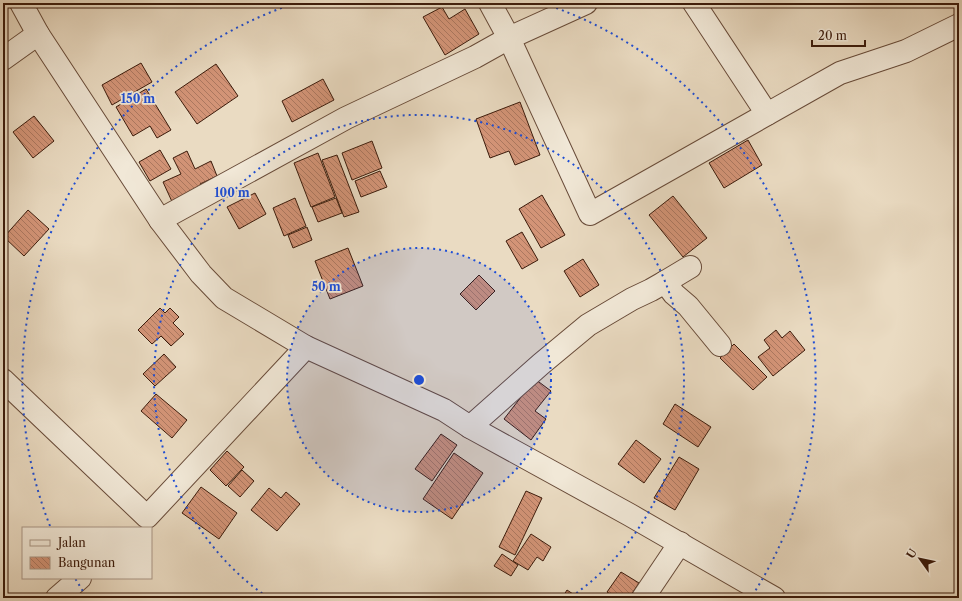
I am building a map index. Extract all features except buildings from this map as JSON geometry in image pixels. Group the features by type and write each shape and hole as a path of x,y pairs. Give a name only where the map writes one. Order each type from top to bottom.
{"street":[{"path":"21,3 38,34 160,220 201,274 224,298 306,347 444,410 470,427 630,514 774,598"},
{"path":"490,3 509,38 590,214 840,73 906,51 959,26"},
{"path":"160,220 346,118 475,57 509,38 586,3"},
{"path":"694,3 767,114"},
{"path":"3,59 38,34"},
{"path":"470,427 540,364 588,325 690,267"},
{"path":"665,282 674,294 688,306 720,345"},
{"path":"3,380 141,522 306,347"},
{"path":"643,598 680,544"},
{"path":"57,598 79,579"}]}
